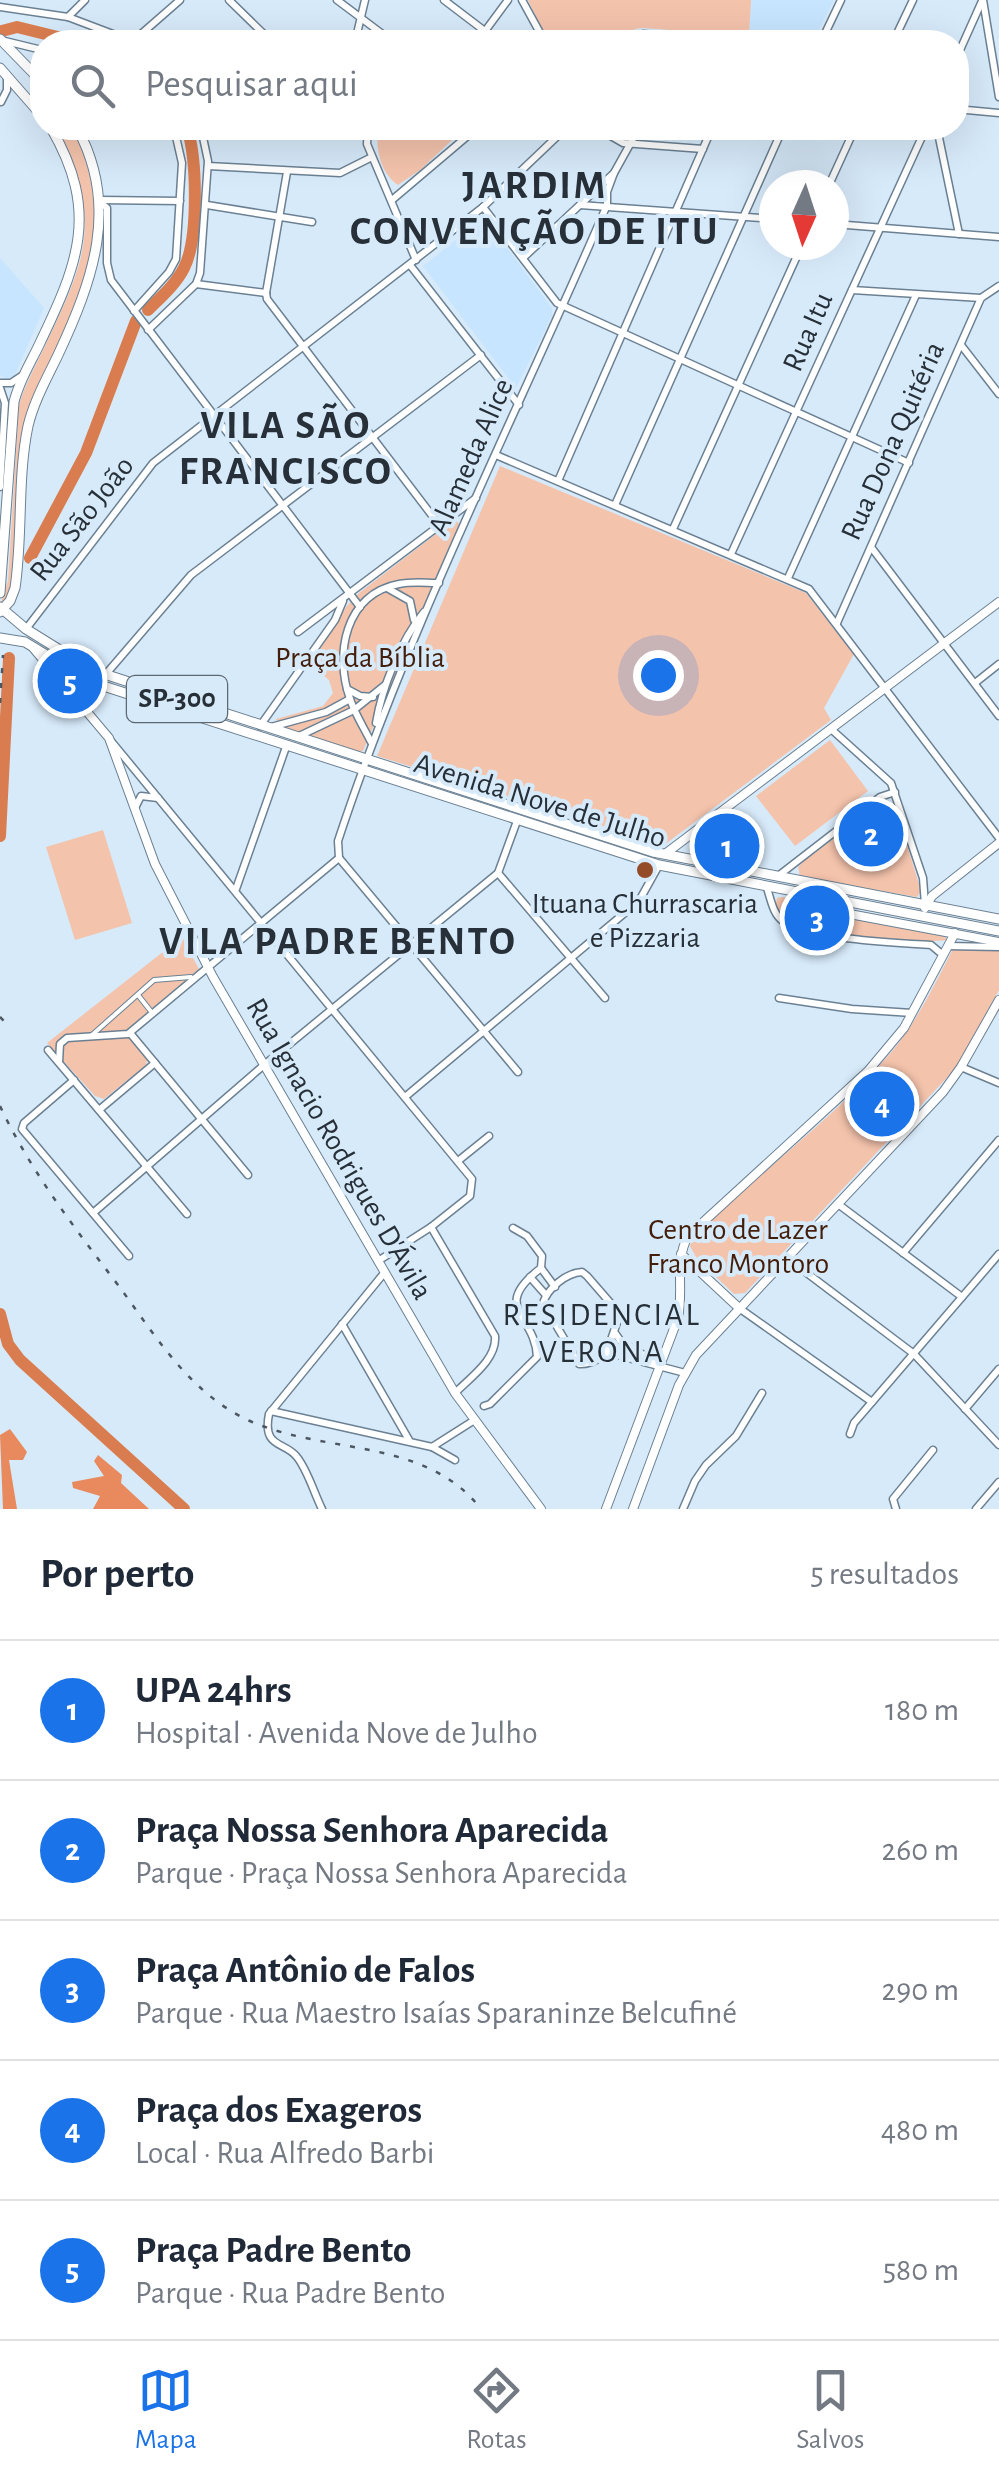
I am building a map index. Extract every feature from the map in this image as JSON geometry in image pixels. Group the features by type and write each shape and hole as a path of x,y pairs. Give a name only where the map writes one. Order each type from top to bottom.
{"main road":[{"path":"1,39 30,69"},
{"path":"3,70 30,99"},
{"path":"0,593 13,410 24,374 70,280 80,241 81,212 76,188 56,140"},
{"path":"1,610 10,601 16,580 28,426 89,278 98,243 100,201 94,166 82,140"},
{"name":"SP-300","path":"1,610 84,667 365,760"},
{"name":"SP-300","path":"0,638 16,638 91,682 361,771"},
{"path":"259,738 286,742 296,738"},
{"name":"Avenida Nove de Julho","path":"365,760 664,854 925,916 999,920"},
{"name":"Avenida Nove de Julho","path":"361,771 659,865 999,931"},
{"path":"629,856 653,860 664,854"},
{"path":"659,865 664,860 681,858"}],"street":[{"path":"68,17 86,0"},
{"path":"146,30 180,0"},
{"path":"230,0 260,30"},
{"path":"337,0 377,30"},
{"path":"358,30 365,0"},
{"path":"444,0 483,30"},
{"path":"487,30 508,0"},
{"path":"522,0 538,30"},
{"path":"827,30 841,0"},
{"path":"898,30 912,0"},
{"path":"969,32 983,0"},
{"path":"983,0 999,97"},
{"path":"0,7 68,17 102,30"},
{"path":"1,39 30,47"},
{"path":"0,103 7,90 3,70"},
{"path":"0,103 15,94 27,95"},
{"path":"969,111 999,113"},
{"path":"134,311 173,266 177,252 182,155 178,140"},
{"path":"148,330 196,284 200,273 207,205 208,152 204,140"},
{"path":"367,140 413,262 519,405"},
{"path":"392,200 464,140"},
{"name":"Rua São João","path":"26,629 153,463 483,207 553,140"},
{"path":"613,140 702,148"},
{"path":"613,140 623,159"},
{"path":"523,258 614,173 634,140"},
{"path":"558,480 706,140"},
{"path":"614,505 778,140"},
{"path":"836,170 850,140"},
{"name":"Rua Itu","path":"731,554 920,140"},
{"path":"939,140 959,234"},
{"path":"208,166 340,173 372,157"},
{"path":"287,172 267,298 440,526"},
{"name":"Alameda Alice","path":"339,858 338,841 371,742 564,307 607,205 614,173"},
{"path":"100,201 180,202"},
{"path":"100,201 107,208 109,276 346,597 360,607"},
{"path":"583,203 759,218"},
{"path":"207,205 312,222"},
{"path":"483,207 557,303 909,463"},
{"path":"849,225 999,237"},
{"path":"673,530 795,260"},
{"path":"196,284 266,293"},
{"path":"852,290 981,298 999,286"},
{"path":"788,578 916,295"},
{"name":"Rua Dona Quitéria","path":"836,623 981,298"},
{"path":"961,345 997,388"},
{"path":"74,698 105,675 190,575 481,355"},
{"path":"0,486 5,403 0,386 24,374"},
{"path":"496,454 809,590 999,841 925,916"},
{"path":"298,632 477,497"},
{"path":"871,546 999,716"},
{"path":"371,742 346,688 342,648 348,624 360,607 386,588 415,582 439,584"},
{"path":"375,733 379,704 413,626 415,612 410,601 386,588"},
{"path":"263,727 335,620 346,597"},
{"path":"664,854 999,602"},
{"path":"413,626 429,607"},
{"path":"31,646 264,923 474,1184 470,1196 378,1261"},
{"path":"974,684 999,664"},
{"path":"296,738 354,710 390,679"},
{"path":"346,688 360,696 373,697"},
{"path":"263,727 310,717 350,699"},
{"path":"310,717 312,730"},
{"path":"831,729 886,776 923,878 925,916"},
{"name":"Rua Ignacio Rodrigues D'Ávila","path":"109,738 155,864 208,968 455,1393 541,1509"},
{"path":"236,889 286,746"},
{"path":"776,878 880,797 894,792"},
{"path":"134,808 142,796 160,798"},
{"path":"93,1213 498,873 516,821"},
{"path":"58,1062 64,1040 130,1032 339,858 518,1072"},
{"path":"405,1097 639,901 659,865"},
{"path":"498,873 605,998"},
{"path":"767,888 780,919 798,928 931,946 943,955"},
{"path":"925,916 954,934 999,945"},
{"path":"606,1509 680,1308 681,1254 693,1230 868,1071 913,1013 954,934"},
{"path":"948,946 999,945"},
{"path":"91,1036 154,980 196,977"},
{"path":"138,995 153,1014"},
{"path":"779,998 913,1013"},
{"path":"632,1509 685,1372 696,1356 943,1092 999,1002"},
{"path":"130,1032 248,1175"},
{"path":"48,1050 187,1214"},
{"path":"99,1110 156,1063"},
{"path":"961,1068 999,1083"},
{"path":"74,1080 22,1127 129,1256"},
{"path":"458,1160 490,1136"},
{"path":"903,1253 999,1140"},
{"path":"838,1204 962,1298"},
{"path":"430,1227 495,1336 492,1355 455,1393"},
{"path":"484,1406 537,1357 536,1345 516,1308 518,1288 540,1268 542,1256 527,1236 512,1228"},
{"path":"681,1254 739,1308 872,1402"},
{"path":"850,1434 854,1423 999,1254"},
{"path":"787,1258 914,1354 999,1446"},
{"path":"540,1268 555,1287"},
{"path":"322,1509 296,1456 278,1447 267,1425 271,1411 385,1272"},
{"path":"574,1273 587,1276 620,1314 606,1354 595,1363 579,1364 574,1359 544,1309 546,1295 555,1287 574,1273"},
{"path":"530,1277 546,1295"},
{"path":"342,1324 410,1441"},
{"path":"615,1333 622,1343 660,1365 685,1372"},
{"path":"606,1354 660,1365"},
{"path":"965,1409 999,1369"},
{"path":"683,1509 695,1480 736,1436 762,1393"},
{"path":"271,1411 410,1441 432,1447 455,1460"},
{"path":"432,1447 473,1421"},
{"path":"894,1508 892,1500 933,1450"},
{"path":"976,1509 999,1482"}],"shaded area":[{"path":"751,0 834,0 819,30 749,30"},
{"path":"481,220 487,221 552,308 552,316 516,388 423,266"},
{"path":"0,258 44,308 15,375 8,379 0,376"},
{"path":"10,1429 27,1452 23,1460 9,1460 17,1509 3,1509 0,1435"},
{"path":"98,1455 122,1475 121,1483 149,1509 93,1509 100,1496 73,1488 72,1482 104,1476 94,1461"}],"green space":[{"path":"528,0 751,0 749,30 542,30"},
{"path":"61,140 78,140 91,184 94,235 90,261 73,313 32,404 21,464 13,574 6,601 0,605 8,581 19,405 71,289 84,239 80,189"},
{"path":"452,140 398,185 387,174 377,143"},
{"path":"500,466 806,593 854,654 824,708 831,720 664,845 377,756"},
{"name":"Praça da Bíblia","path":"453,521 459,525 363,751 280,728 276,719 323,706 333,693 329,680 310,664 346,607"},
{"path":"830,740 868,791 795,846 756,796"},
{"path":"888,803 896,809 921,891 917,897 800,877 798,867 805,860 878,805"},
{"path":"103,830 132,923 75,940 46,847"},
{"path":"783,897 805,911 942,933 947,940 889,940 814,931 783,919 775,907 777,898"},
{"path":"182,937 199,969 125,1031 147,1060 146,1065 104,1099 95,1096 47,1043"},
{"name":"Centro de Lazer Franco Montoro","path":"953,949 999,950 999,990 956,1068 745,1293 734,1294 697,1259 690,1246 692,1240 871,1075 918,1013"}],"waterway":[{"path":"2,31 17,27 30,30"},
{"path":"148,310 177,279 189,255 195,198 190,140"},
{"path":"30,558 86,453 136,321"},
{"path":"0,836 9,658"},
{"path":"0,1314 8,1344 20,1360 184,1509"}],"railway":[{"path":"0,703 3,655"},
{"path":"0,1017 6,1023"},
{"path":"0,1106 25,1154 70,1220 175,1362 209,1395 250,1421 279,1432 403,1458 432,1470 458,1486 481,1509"}],"place":[{"name":"Praça Padre Bento","path":"70,681"},
{"name":"Praça Nossa Senhora Aparecida","path":"871,834"},
{"name":"UPA 24hrs","path":"727,846"},
{"name":"Ituana Churrascaria e Pizzaria","path":"645,870"},
{"name":"Praça Antônio de Falos","path":"817,918"},
{"name":"Praça dos Exageros","path":"882,1104"}],"district":[{"name":"JARDIM CONVENÇÃO DE ITU","path":"535,209"},
{"name":"VILA SÃO FRANCISCO","path":"286,449"},
{"name":"VILA PADRE BENTO","path":"338,942"},
{"name":"RESIDENCIAL VERONA","path":"602,1334"}]}
